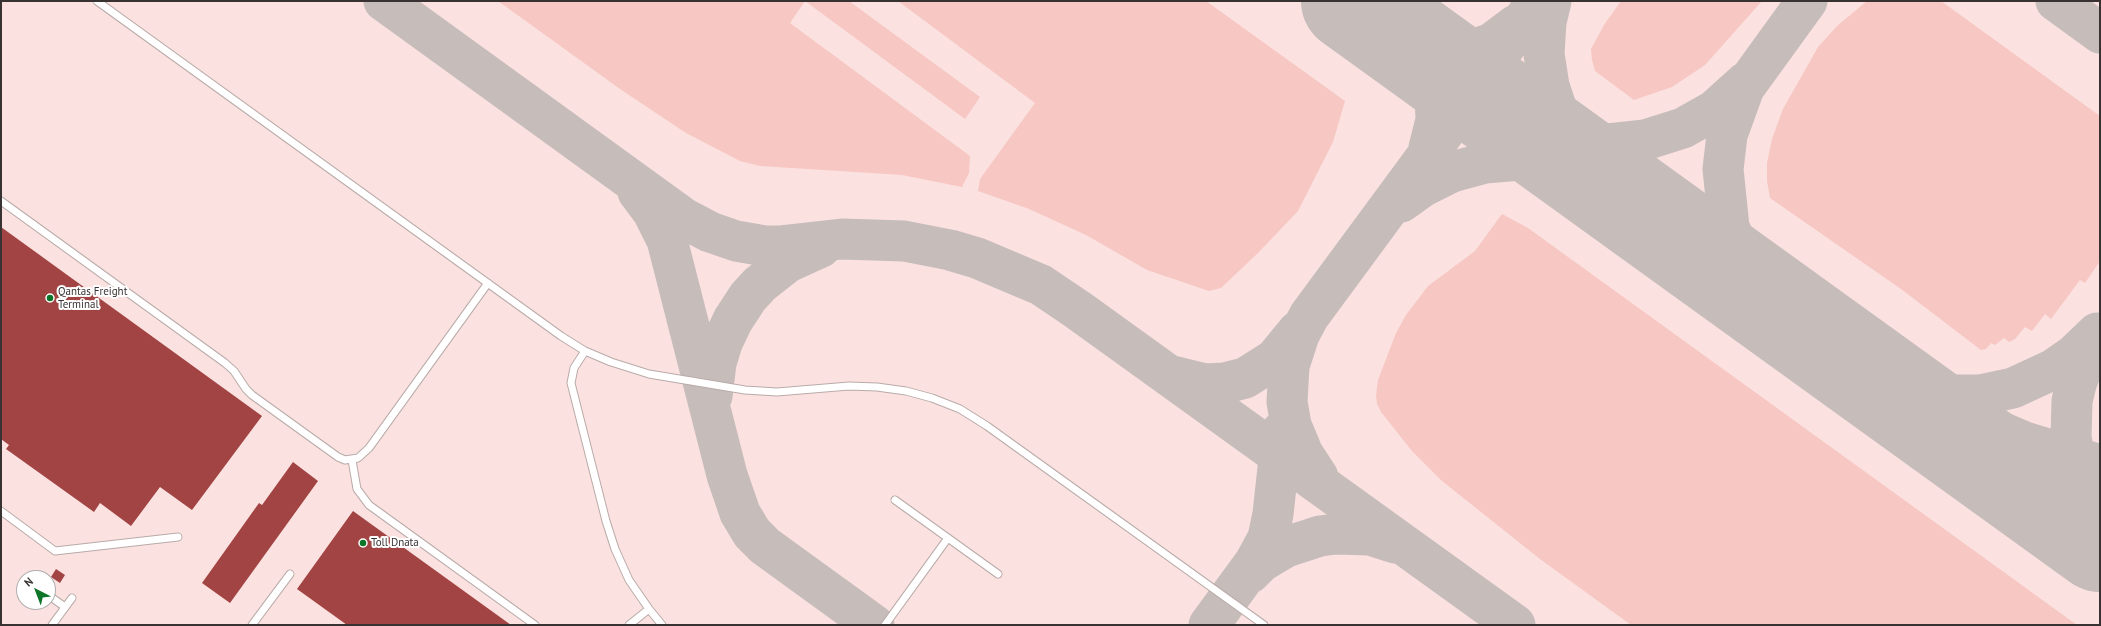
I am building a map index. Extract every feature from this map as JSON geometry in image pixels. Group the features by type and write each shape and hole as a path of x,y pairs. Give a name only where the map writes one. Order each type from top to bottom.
{"lane":[{"path":"97,1 561,336 585,351 611,362 649,374 745,390 777,392 849,386 877,387 906,391 932,398 960,409 987,426 1264,625"},
{"path":"1,201 225,363 234,371 252,395 338,457 345,460 358,458 369,448 488,283"},
{"path":"585,351 574,368 571,382 615,549 629,580 649,610 662,625"},
{"path":"352,460 357,489 369,505 534,625"},
{"path":"895,500 998,574"},
{"path":"1,511 55,551 178,537"},
{"path":"885,625 948,538"},
{"path":"252,625 290,574"},
{"path":"52,625 72,598"},
{"path":"56,601 65,607"},
{"path":"629,625 649,610"}],"shaded area":[{"path":"1,1 2100,1 2100,625 1,625"},
{"path":"498,1 805,1 790,23 970,156 969,173 962,187 902,175 760,166 740,161 686,133 620,89"},
{"path":"805,1 849,1 980,97 965,119"},
{"path":"898,1 1206,1 1345,101 1333,142 1298,211 1258,253 1221,288 1209,291 1147,270 1086,235 1029,209 978,191 980,179 1035,103"},
{"path":"1621,1 1762,1 1705,65 1672,87 1634,100 1595,71 1592,60 1591,49 1604,25"},
{"path":"1867,1 1941,1 2100,116 2100,261 2085,283 2080,280 2051,319 2045,314 2032,331 2025,327 2015,339 2009,342 2004,338 1995,345 1991,343 1986,349 1981,350 1901,289 1770,198 1767,181 1767,163 1772,139 1783,109 1818,47 1837,26"},
{"path":"1502,214 1528,228 2077,625 1631,625 1540,559 1442,481 1412,451 1381,412 1377,404 1376,395 1378,380 1396,333 1406,315 1428,286 1475,251"}],"building":[{"name":"Qantas Freight Terminal","path":"1,227 262,416 192,510 160,487 131,526 100,503 94,512 6,449 9,445 1,439"},
{"path":"293,462 318,481 230,603 202,583 259,503 262,505"},
{"name":"Toll Dnata","path":"353,511 511,625 347,625 297,589"},
{"path":"55,570 65,575 60,583 56,580"}],"taxiway":[{"path":"384,1 685,219 710,232 736,241 765,246 779,246 842,239 904,241 950,250 977,258 1041,285 1078,310 1515,625"},
{"path":"1318,477 1303,454 1291,425 1287,402 1289,366 1299,335 1309,316 1424,160 1537,1"},
{"path":"1551,1 1546,22 1544,54 1549,86 1562,125 1580,156"},
{"path":"1760,287 1745,265 1729,227 1723,169 1727,135 1744,88 1807,1"},
{"path":"2056,1 2100,33"},
{"path":"1379,18 1416,44 1440,51 1452,52 1472,50 1492,43 1516,25"},
{"path":"1395,35 1413,49 1421,58 1435,92 1436,120 1429,148"},
{"path":"1467,84 1475,87 1533,128 1548,135 1566,140 1599,145 1645,140 1683,128 1715,110 1746,82"},
{"path":"1401,202 1422,187 1452,172 1485,163 1520,160 1555,164 1581,171 1635,208"},
{"path":"638,192 653,212 667,240 727,475 740,513 752,533 765,546 874,625"},
{"path":"712,396 716,363 722,343 733,320 748,297 760,284 788,262 821,247"},
{"path":"1725,266 1806,325 1929,398 1978,422 2025,442 2100,465"},
{"path":"1172,376 1205,384 1225,383 1245,378 1275,359 1298,331"},
{"path":"1931,395 1980,395 2013,388 2054,369 2074,355 2097,333"},
{"path":"2094,337 2076,384 2072,401 2071,437 2078,477 2087,503 2100,525"},
{"path":"1209,625 1255,562 1268,538 1273,514 1282,431"},
{"path":"1250,573 1261,562 1286,547 1320,536 1336,534 1370,535 1395,543"}],"runway":[{"path":"1352,1 2100,541"}],"place":[{"name":"Qantas Freight Terminal","path":"50,298"},
{"name":"Toll Dnata","path":"363,543"}]}
